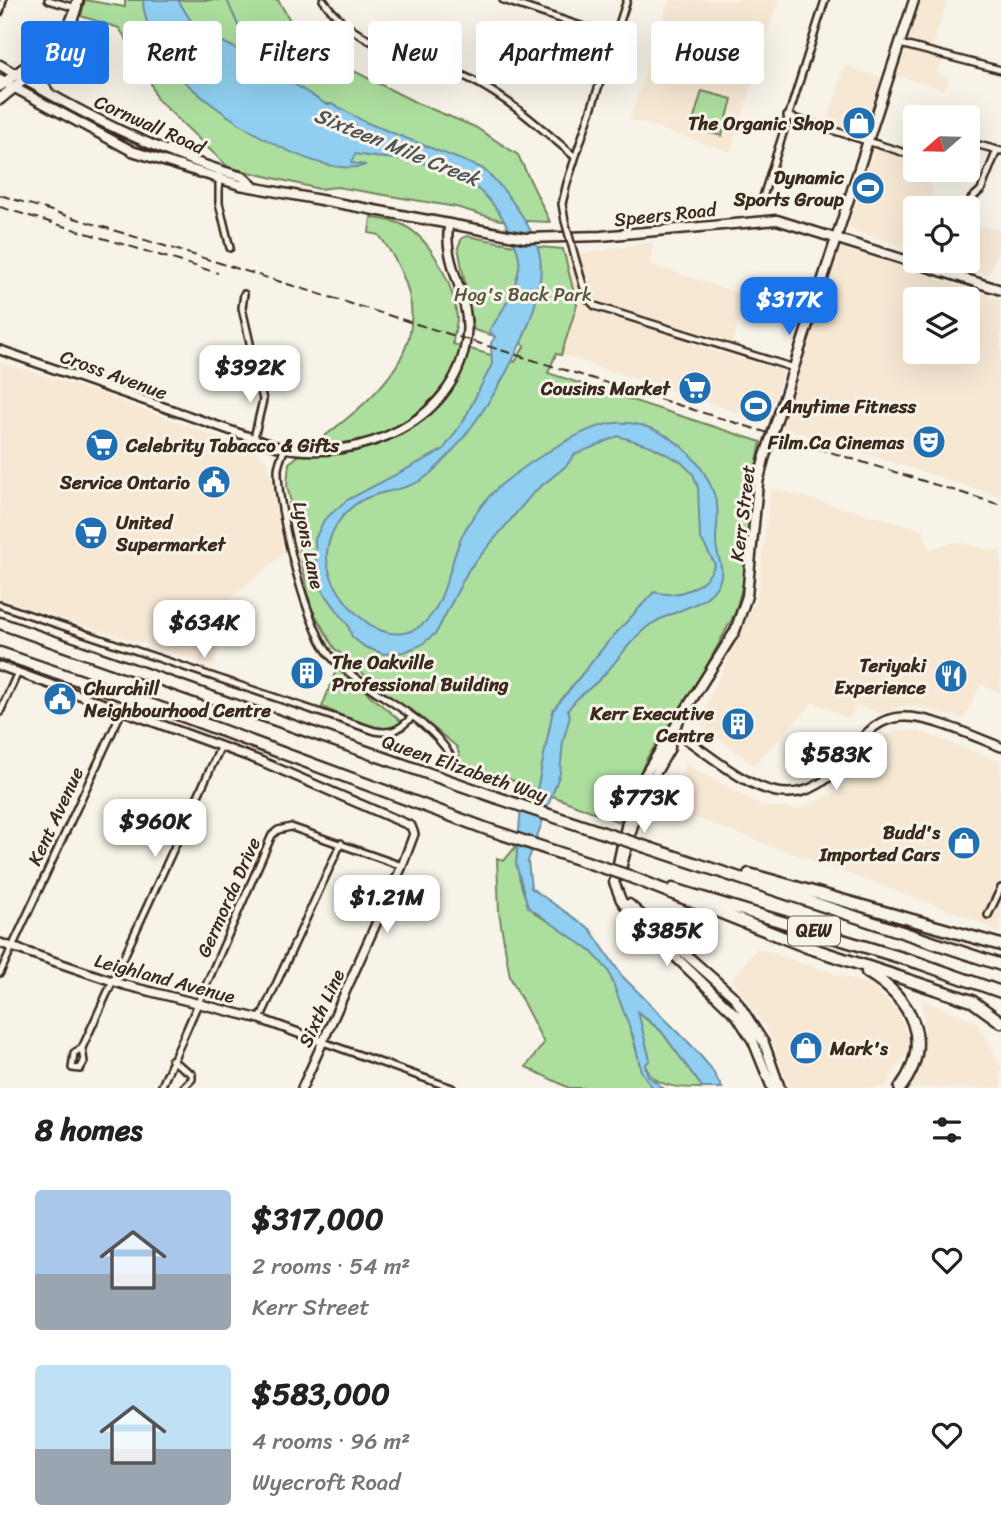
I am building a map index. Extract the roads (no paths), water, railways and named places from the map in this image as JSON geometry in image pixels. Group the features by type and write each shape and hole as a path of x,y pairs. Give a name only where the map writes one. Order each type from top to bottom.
{"highway":[{"name":"Queen Elizabeth Way","path":"0,623 495,797 1001,965"},
{"name":"QEW","path":"0,653 172,712 487,829 626,875 919,963 1001,992"},
{"path":"688,860 770,879 1001,945"},
{"path":"626,875 738,921 848,961 972,1001 1001,1022"},
{"path":"848,961 894,991 905,1004 915,1026 915,1063 900,1088"}],"main road":[{"name":"Kerr Street","path":"772,1088 753,1041 737,1016 632,915 621,900 614,882 618,851 639,790 656,756 672,735 735,631 747,596 758,483 914,0"},
{"path":"70,21 77,4"},
{"name":"Cornwall Road","path":"0,65 21,79"},
{"path":"2,83 21,69"},
{"name":"Cornwall Road","path":"2,83 126,147 219,175 243,177 253,185 449,224"},
{"path":"0,99 21,83"},
{"name":"Cornwall Road","path":"30,84 129,135 219,175"},
{"path":"43,84 51,95"},
{"path":"126,147 129,135"},
{"name":"Speers Road","path":"449,224 510,236 557,239 761,220 794,223 1001,289"},
{"name":"Kerr Street","path":"672,735 670,748 648,784 633,822 619,873 622,892 635,910 734,997 764,1043 780,1088"}],"street":[{"path":"0,12 3,0"},
{"path":"48,0 77,4"},
{"path":"323,0 344,24 372,44 470,79 518,108 575,157"},
{"path":"503,0 566,21"},
{"path":"620,21 627,0"},
{"path":"762,197 825,0"},
{"path":"900,44 1001,70"},
{"path":"599,84 563,200 565,221 587,298 595,306 794,368"},
{"path":"787,116 903,152"},
{"path":"974,196 981,190 999,150 980,145"},
{"path":"219,175 219,203 230,248"},
{"name":"Cross Avenue","path":"0,350 285,449 320,452 360,447 395,434 433,404 456,371 465,341 465,310 447,238 449,224"},
{"path":"244,294 242,307 264,400 254,438"},
{"name":"Lyons Lane","path":"285,449 278,468 294,568 320,640 333,660 443,743 450,755"},
{"path":"0,605 375,731 389,734 411,718"},
{"path":"0,666 220,748 82,1048"},
{"path":"0,712 18,672"},
{"name":"Kent Avenue","path":"0,973 121,710"},
{"path":"672,735 764,790 783,794 808,791 824,784 871,729 892,718 928,720 1001,747"},
{"name":"Sixth Line","path":"220,748 258,760 411,826 414,834 302,1088"},
{"name":"Germorda Drive","path":"161,1088 272,835 278,830 291,827 402,866"},
{"path":"260,1019 341,843"},
{"path":"988,915 1001,888"},
{"name":"Leighland Avenue","path":"0,943 113,982 260,1019 323,1042"},
{"path":"323,1042 452,1088"},
{"path":"172,1060 192,1074 192,1079 183,1088"}],"water":[{"path":"143,0 178,0 191,21 147,21"},
{"name":"Sixteen Mile Creek","path":"222,42 236,49 236,84 294,84 326,104 333,104 365,122 482,168 516,206 539,252 540,277 534,307 522,340 487,405 466,434 446,458 418,482 370,497 352,507 339,521 330,537 327,555 330,574 342,597 362,618 385,632 411,631 422,625 438,604 461,538 484,502 526,466 572,438 602,425 633,424 650,428 681,446 704,473 717,506 716,546 721,568 720,580 703,599 647,627 568,710 570,716 563,742 560,773 528,861 531,888 590,929 622,976 692,1046 711,1068 722,1088 703,1088 661,1031 638,1012 650,1060 645,1065 648,1076 663,1088 653,1088 641,1071 634,1039 608,970 591,951 528,907 516,864 521,807 537,790 553,710 607,643 654,592 673,594 690,589 705,579 715,564 700,537 698,488 693,474 681,462 651,446 618,436 574,455 566,466 534,492 469,569 436,633 421,645 404,652 384,654 365,647 352,637 348,625 323,591 317,576 315,539 324,520 347,500 443,450 464,420 492,364 491,343 495,337 489,331 511,293 517,277 519,256 506,223 498,211 480,191 458,176 412,161 355,154 351,163 366,165 345,167 320,163 264,139 212,105 188,84 222,84"}],"waterway":[{"path":"227,0 236,21"}],"railway":[{"path":"0,195 1001,505"},
{"path":"0,207 218,273"}],"place":[{"name":"The Organic Shop","path":"859,123"},
{"name":"Dynamic Sports Group","path":"868,188"},
{"name":"Cousins Market","path":"695,388"},
{"name":"Anytime Fitness","path":"756,406"},
{"name":"Film.Ca Cinemas","path":"929,442"},
{"name":"Celebrity Tabacco & Gifts","path":"102,445"},
{"name":"Service Ontario","path":"214,482"},
{"name":"United Supermarket","path":"91,533"},
{"name":"The Oakville Professional Building","path":"307,673"},
{"name":"Teriyaki Experience","path":"951,676"},
{"name":"Churchill Neighbourhood Centre","path":"60,699"},
{"name":"Kerr Executive Centre","path":"738,724"},
{"name":"Budd's Imported Cars","path":"964,843"},
{"name":"Mark's","path":"806,1048"}],"park label":[{"name":"Hog's Back Park","path":"523,294"}]}
